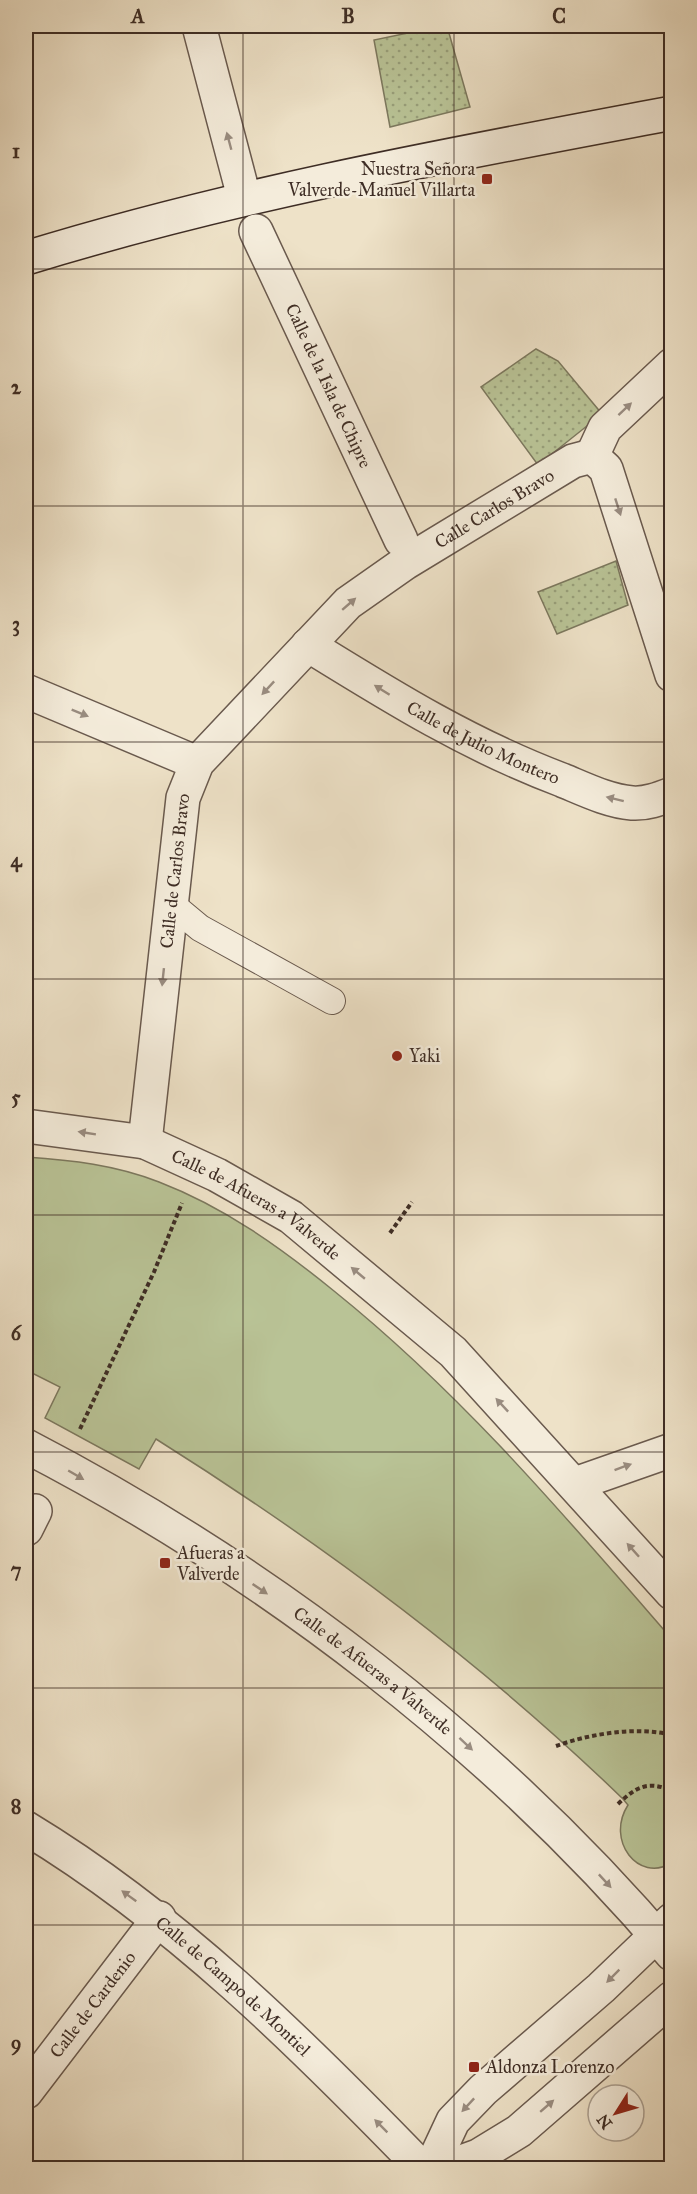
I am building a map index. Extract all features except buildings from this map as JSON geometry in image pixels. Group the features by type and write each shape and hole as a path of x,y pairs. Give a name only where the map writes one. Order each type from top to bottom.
{"street":[{"path":"199,26 244,197"},
{"path":"26,258 116,230 244,197 672,113"},
{"name":"Calle de la Isla de Chipre","path":"256,231 401,540"},
{"path":"672,365 605,428 592,456 606,469 672,675"},
{"name":"Calle Carlos Bravo","path":"308,645 348,603 405,563 573,461 592,456"},
{"name":"Calle de Carlos Bravo","path":"145,1142 183,798 197,763 308,645"},
{"name":"Calle de Julio Montero","path":"308,645 438,725 523,766 611,799 633,803 655,801 672,794"},
{"path":"26,691 197,763"},
{"name":"Calle de Afueras a Valverde","path":"26,1126 145,1142 218,1175 291,1217 453,1352 672,1593"},
{"name":"Calle de Afueras a Valverde","path":"26,1446 178,1533 312,1624 445,1726 666,1936"},
{"path":"575,1485 672,1450"},
{"name":"Calle de Campo de Montiel","path":"26,1828 78,1859 159,1918 285,2033 422,2169"},
{"name":"Calle de Cardenio","path":"26,2092 159,1918"},
{"path":"430,2169 453,2121 483,2090 601,1988 666,1936"},
{"path":"445,2169 478,2156 519,2131 672,1998"}],"lane":[{"path":"170,903 200,928 332,1001"}],"path":[{"path":"77,1435 154,1272 186,1194"},
{"path":"390,1233 412,1202"},
{"path":"556,1746 588,1737 628,1733 661,1732 672,1735"},
{"path":"618,1804 634,1790 645,1785 659,1785 672,1791"}],"green space":[{"path":"425,26 447,26 470,107 390,127 374,40 427,29"},
{"path":"536,349 558,361 602,414 538,465 481,387"},
{"path":"616,561 628,605 557,634 538,592"},
{"path":"26,1157 93,1164 143,1176 206,1203 251,1229 314,1275 381,1330 468,1413 551,1501 671,1638 671,1863 659,1868 637,1863 623,1844 622,1819 628,1805 623,1799 514,1699 457,1652 340,1563 156,1439 139,1469 45,1418 60,1387 26,1370"}],"place":[{"name":"Nuestra Señora Valverde-Manuel Villarta","path":"487,179"},
{"name":"Yaki","path":"397,1056"},
{"name":"Afueras a Valverde","path":"165,1563"},
{"name":"Aldonza Lorenzo","path":"474,2067"}]}
